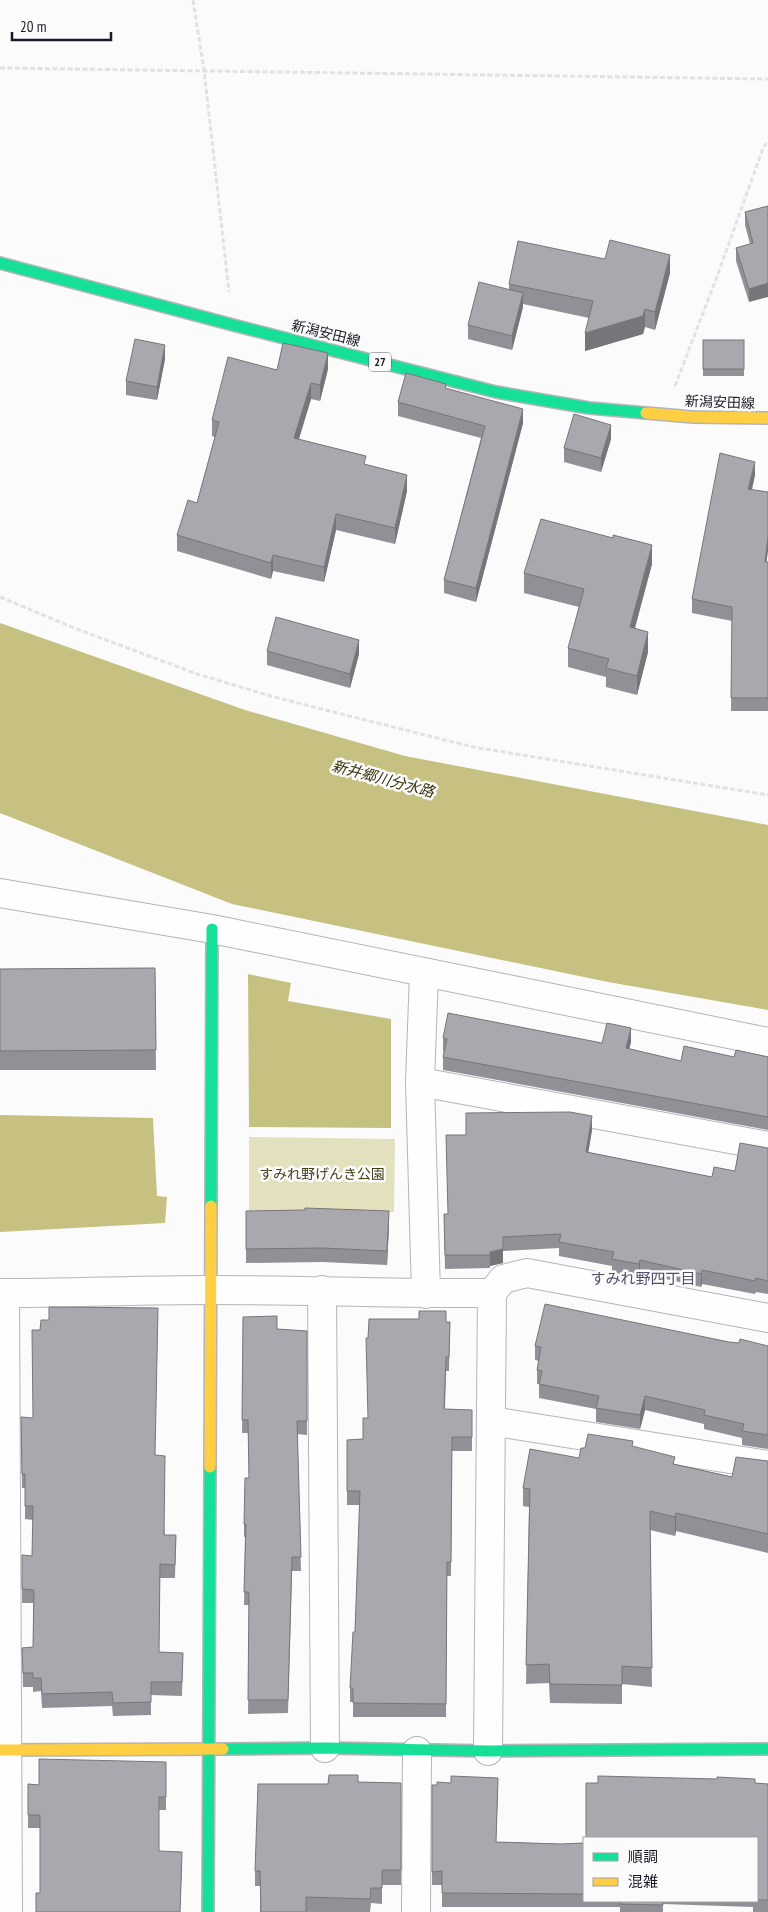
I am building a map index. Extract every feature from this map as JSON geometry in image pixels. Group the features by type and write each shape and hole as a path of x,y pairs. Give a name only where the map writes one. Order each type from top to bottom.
{"street":[{"name":"新潟安田線","path":"0,263 496,392 589,408 693,417 768,418"},
{"path":"0,893 212,929 768,1042"},
{"path":"208,1912 209,1290 212,929"},
{"path":"424,973 420,1082 426,1294"},
{"path":"420,1082 768,1146"},
{"path":"488,1751 492,1293 504,1279 527,1273 768,1318"},
{"path":"322,1290 325,1748"},
{"path":"8,1912 3,1750 2,1293 322,1290 426,1294 492,1293"},
{"path":"491,1421 768,1465"},
{"path":"3,1750 325,1748 488,1751 768,1749"},
{"path":"416,1912 417,1751"}],"path":[{"path":"193,0 204,70 233,325"},
{"path":"0,68 768,79"},
{"path":"664,415 718,274 763,148 768,141"},
{"path":"0,597 77,629 197,674 274,697 473,747 768,795"}],"green space":[{"name":"すみれ野げんき公園","path":"249,1137 395,1139 394,1212 249,1210"}],"water":[{"name":"新井郷川分水路","path":"0,623 245,710 405,756 768,825 768,1010 608,982 232,904 0,813"},
{"path":"248,974 291,983 288,1001 391,1019 391,1128 249,1127"},
{"path":"0,1115 153,1118 157,1196 167,1197 165,1223 0,1232"}],"building":[{"path":"768,206 768,283 749,289 736,248 753,243 745,212"},
{"path":"610,240 670,255 655,312 645,309 643,316 585,333 593,301 509,284 518,241 605,259"},
{"path":"479,282 523,293 512,336 468,325"},
{"path":"135,339 165,345 157,387 126,381"},
{"path":"703,340 744,340 744,369 703,369"},
{"path":"283,343 328,353 320,385 311,383 294,438 366,456 364,464 407,475 395,528 336,514 324,567 273,555 271,563 177,535 188,500 197,503 219,422 212,420 228,357 277,370"},
{"path":"406,373 446,384 445,388 523,409 476,588 444,580 485,426 398,402"},
{"path":"574,414 611,425 601,458 564,448"},
{"path":"720,453 755,462 748,489 768,492 768,537 765,562 768,562 768,698 731,698 732,607 692,599"},
{"path":"541,519 613,538 613,535 652,545 630,627 648,632 637,676 606,668 609,659 568,648 584,589 524,573"},
{"path":"276,617 359,640 350,674 267,651"},
{"path":"155,968 156,1050 0,1051 0,969"},
{"path":"448,1013 602,1043 607,1023 631,1028 626,1048 681,1061 684,1046 734,1057 736,1050 768,1057 768,1117 443,1057 447,1039 443,1038"},
{"path":"570,1112 592,1116 586,1152 712,1177 714,1167 735,1171 740,1143 768,1148 768,1281 756,1278 755,1281 702,1270 701,1274 640,1260 639,1264 612,1259 614,1252 559,1242 561,1234 503,1237 503,1249 490,1252 490,1255 445,1255 444,1214 448,1214 446,1135 466,1135 466,1113"},
{"path":"305,1208 389,1211 387,1251 323,1248 246,1249 246,1211 305,1210"},
{"path":"545,1304 729,1342 739,1343 740,1339 768,1346 768,1435 742,1431 744,1424 704,1415 705,1410 645,1396 640,1415 596,1408 599,1396 539,1384 542,1371 537,1370 541,1347 535,1346"},
{"path":"49,1307 158,1308 155,1455 165,1456 164,1535 176,1535 175,1565 160,1564 159,1652 183,1653 182,1682 151,1682 151,1702 113,1703 112,1692 42,1694 41,1678 33,1678 33,1673 23,1673 22,1648 33,1647 34,1590 22,1589 22,1555 32,1556 33,1506 25,1506 25,1474 22,1474 21,1417 33,1418 32,1330 40,1330 41,1320 49,1320"},
{"path":"419,1311 446,1311 446,1322 450,1322 449,1357 446,1357 444,1409 472,1410 472,1437 452,1437 451,1562 447,1562 446,1704 353,1703 353,1688 350,1688 353,1632 355,1632 360,1491 347,1491 347,1440 363,1439 363,1418 368,1418 366,1338 368,1338 369,1319 419,1319"},
{"path":"277,1316 277,1329 307,1331 307,1421 297,1421 301,1557 292,1557 288,1700 248,1700 249,1592 244,1592 246,1524 244,1524 245,1478 249,1478 248,1420 242,1420 243,1317"},
{"path":"588,1434 633,1441 632,1446 675,1457 673,1464 732,1477 736,1457 768,1461 768,1534 676,1513 675,1517 650,1511 652,1668 622,1666 622,1685 550,1684 549,1664 526,1665 530,1489 523,1488 530,1449 579,1458 581,1448 585,1448"},
{"path":"39,1759 166,1762 166,1797 159,1797 159,1851 182,1852 180,1912 36,1912 36,1893 40,1893 40,1815 28,1815 28,1784 39,1785"},
{"path":"329,1775 358,1775 358,1782 401,1783 401,1870 382,1870 382,1888 371,1888 370,1899 306,1897 306,1912 261,1912 260,1871 255,1871 258,1784 328,1784"},
{"path":"451,1776 498,1778 496,1842 583,1843 583,1894 442,1893 442,1871 432,1872 432,1785 437,1785 437,1782 451,1783"},
{"path":"598,1776 717,1779 717,1777 755,1779 755,1783 768,1784 768,1900 758,1900 758,1837 586,1837 586,1783 598,1783"},
{"path":"620,1902 663,1902 663,1905 620,1904"}],"traffic: fast":[{"path":"0,263 496,392 589,408 646,413"},
{"path":"211,1206 212,929"},
{"path":"208,1912 210,1467"},
{"path":"223,1749 325,1748 488,1751 768,1749"}],"traffic: slow":[{"path":"646,413 693,417 768,418"},
{"path":"210,1467 211,1206"},
{"path":"0,1750 223,1749"}],"district":[{"name":"すみれ野四丁目","path":"643,1279"}]}
